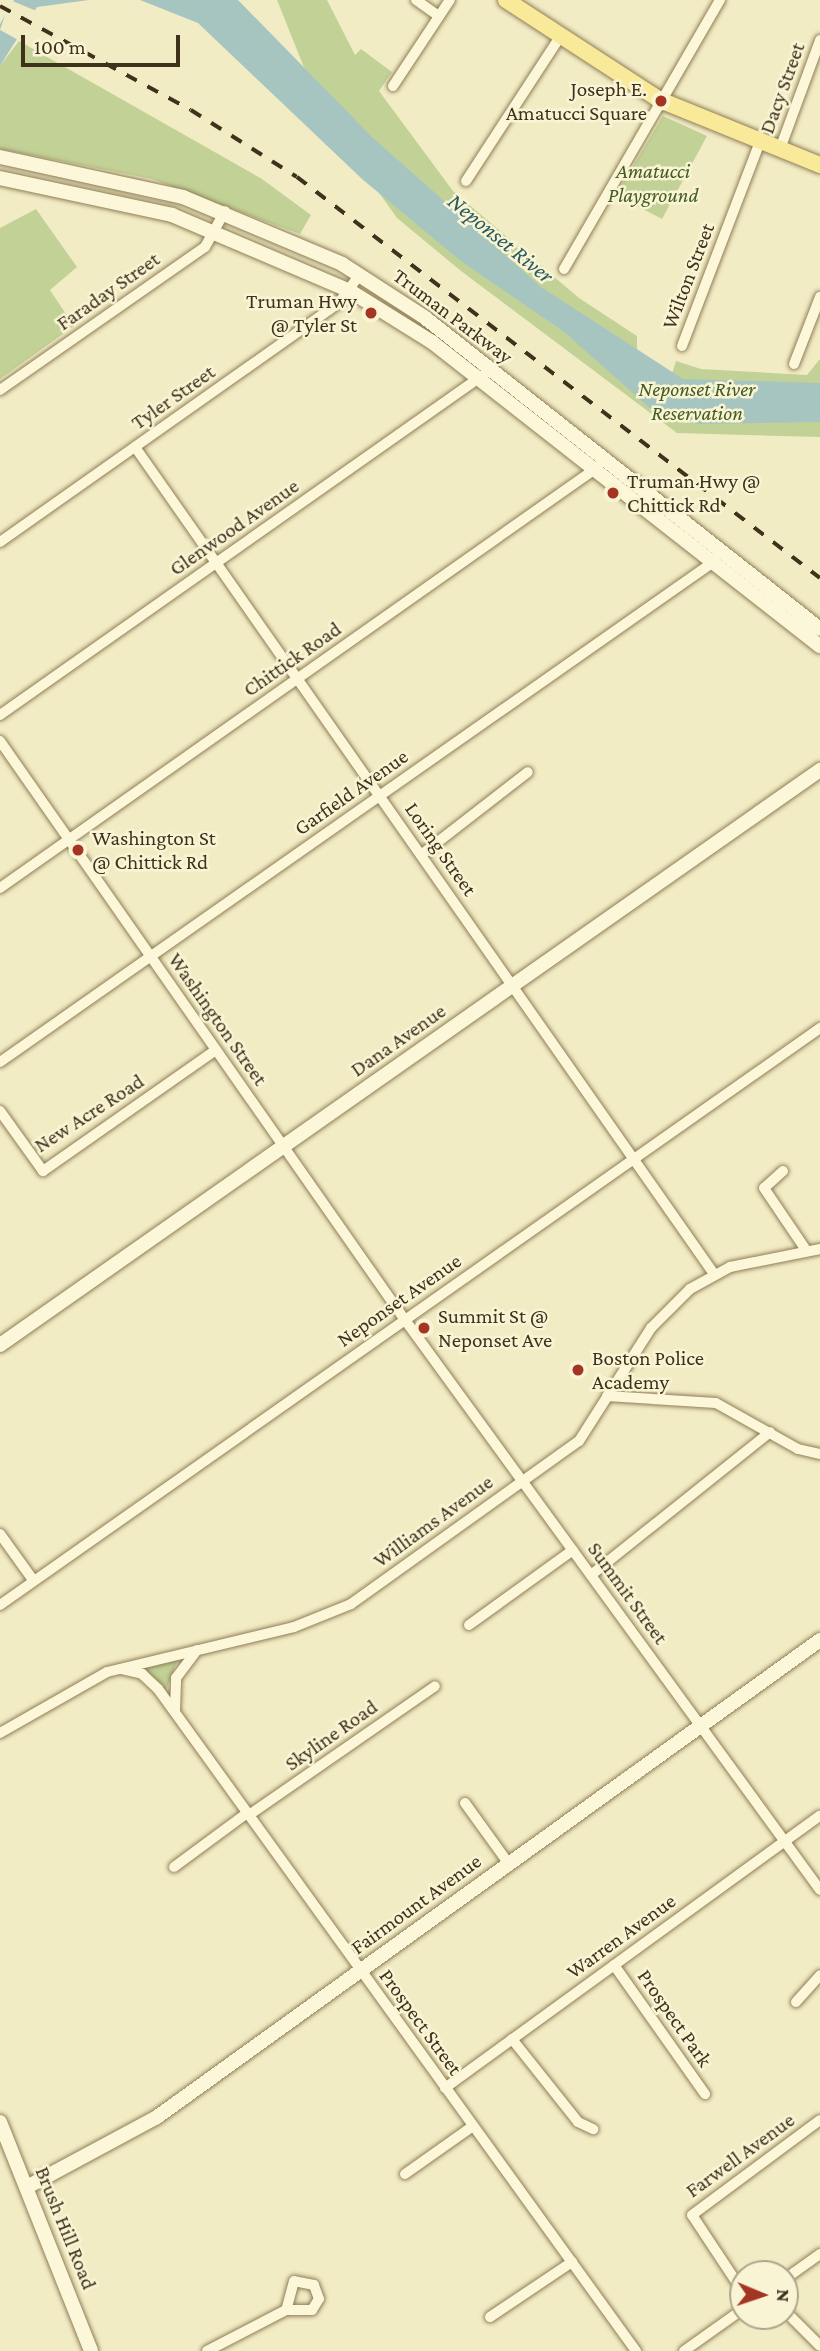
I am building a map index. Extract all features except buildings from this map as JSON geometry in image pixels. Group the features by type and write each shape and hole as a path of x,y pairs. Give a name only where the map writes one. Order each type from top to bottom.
{"main road":[{"path":"506,0 660,100 820,165"}],"street":[{"path":"416,0 439,16"},
{"path":"393,86 450,0"},
{"path":"564,269 720,0"},
{"path":"466,181 560,37"},
{"name":"Dacy Street","path":"780,149 820,40"},
{"name":"Wilton Street","path":"682,346 760,142"},
{"name":"Truman Parkway","path":"0,157 124,180 225,211 360,274 717,557 820,646"},
{"name":"Truman Parkway","path":"0,178 118,200 217,230 350,291 484,374"},
{"name":"Faraday Street","path":"0,390 205,247 217,230 225,211"},
{"name":"Tyler Street","path":"0,542 350,291 360,274"},
{"path":"794,364 820,297"},
{"name":"Glenwood Avenue","path":"0,715 484,374"},
{"name":"Loring Street","path":"135,447 714,1274"},
{"name":"Chittick Road","path":"0,888 599,465"},
{"name":"Truman Parkway","path":"717,557 820,629"},
{"name":"Garfield Avenue","path":"0,1062 717,557"},
{"name":"Washington Street","path":"0,741 405,1320"},
{"name":"Dana Avenue","path":"0,1345 820,770"},
{"path":"421,855 528,772"},
{"name":"Neponset Avenue","path":"0,1605 820,1028"},
{"name":"New Acre Road","path":"0,1111 43,1171 216,1050"},
{"path":"783,1171 764,1188 806,1250"},
{"name":"Williams Avenue","path":"0,1733 68,1690 118,1669 294,1627 342,1608 584,1436 659,1318 714,1274 806,1250 820,1249"},
{"name":"Summit Street","path":"405,1320 820,1890"},
{"path":"607,1396 716,1403 770,1432 820,1454"},
{"path":"591,1575 770,1432"},
{"path":"0,1534 33,1580"},
{"path":"469,1625 573,1549"},
{"name":"Fairmount Avenue","path":"27,2187 150,2122 820,1640"},
{"path":"176,1714 178,1672 202,1647"},
{"name":"Prospect Street","path":"118,1669 148,1678 176,1714 636,2351"},
{"name":"Skyline Road","path":"174,1867 435,1686"},
{"path":"465,1803 509,1864"},
{"name":"Warren Avenue","path":"445,2088 820,1816"},
{"name":"Prospect Park","path":"614,1965 705,2094"},
{"path":"796,2002 820,1975"},
{"path":"512,2039 578,2122 593,2129"},
{"name":"Farwell Avenue","path":"729,2271 692,2215 820,2120"},
{"name":"Brush Hill Road","path":"0,2122 91,2351"},
{"path":"405,2174 473,2126"},
{"path":"799,2269 820,2254"},
{"path":"489,2317 572,2262"},
{"path":"206,2351 286,2310"},
{"path":"684,2351 729,2319"},
{"path":"799,2325 820,2346"}],"green space":[{"name":"Neponset River Reservation","path":"277,0 327,0 355,55 361,49 392,72 379,91 453,191 579,298 637,336 637,358 670,380 676,361 701,369 807,375 820,359 820,437 677,433 461,271 397,218 370,180 307,75"},
{"path":"19,41 262,179 311,215 300,234 152,179 0,149 0,66"},
{"name":"Amatucci Playground","path":"663,116 707,136 662,219 616,195"},
{"path":"36,209 77,267 50,290 74,326 0,379 0,228"},
{"path":"178,1659 166,1690 144,1668 165,1661"}],"water":[{"path":"14,0 89,0 37,7 0,66 0,24"},
{"path":"140,0 238,0 372,137 541,287 683,379 820,383 820,422 698,424 652,410 563,331 462,262 362,179 198,23"}],"pier":[{"path":"10,0 39,12 22,42 0,30"}],"railway":[{"path":"0,6 191,110 297,177 820,578"}],"place":[{"name":"Joseph E. Amatucci Square","path":"661,101"},
{"name":"Truman Hwy @ Tyler St","path":"371,313"},
{"name":"Truman Hwy @ Chittick Rd","path":"613,493"},
{"name":"Washington St @ Chittick Rd","path":"78,850"},
{"name":"Summit St @ Neponset Ave","path":"424,1328"},
{"name":"Boston Police Academy","path":"578,1370"}],"water label":[{"name":"Neponset River","path":"501,238"}]}
